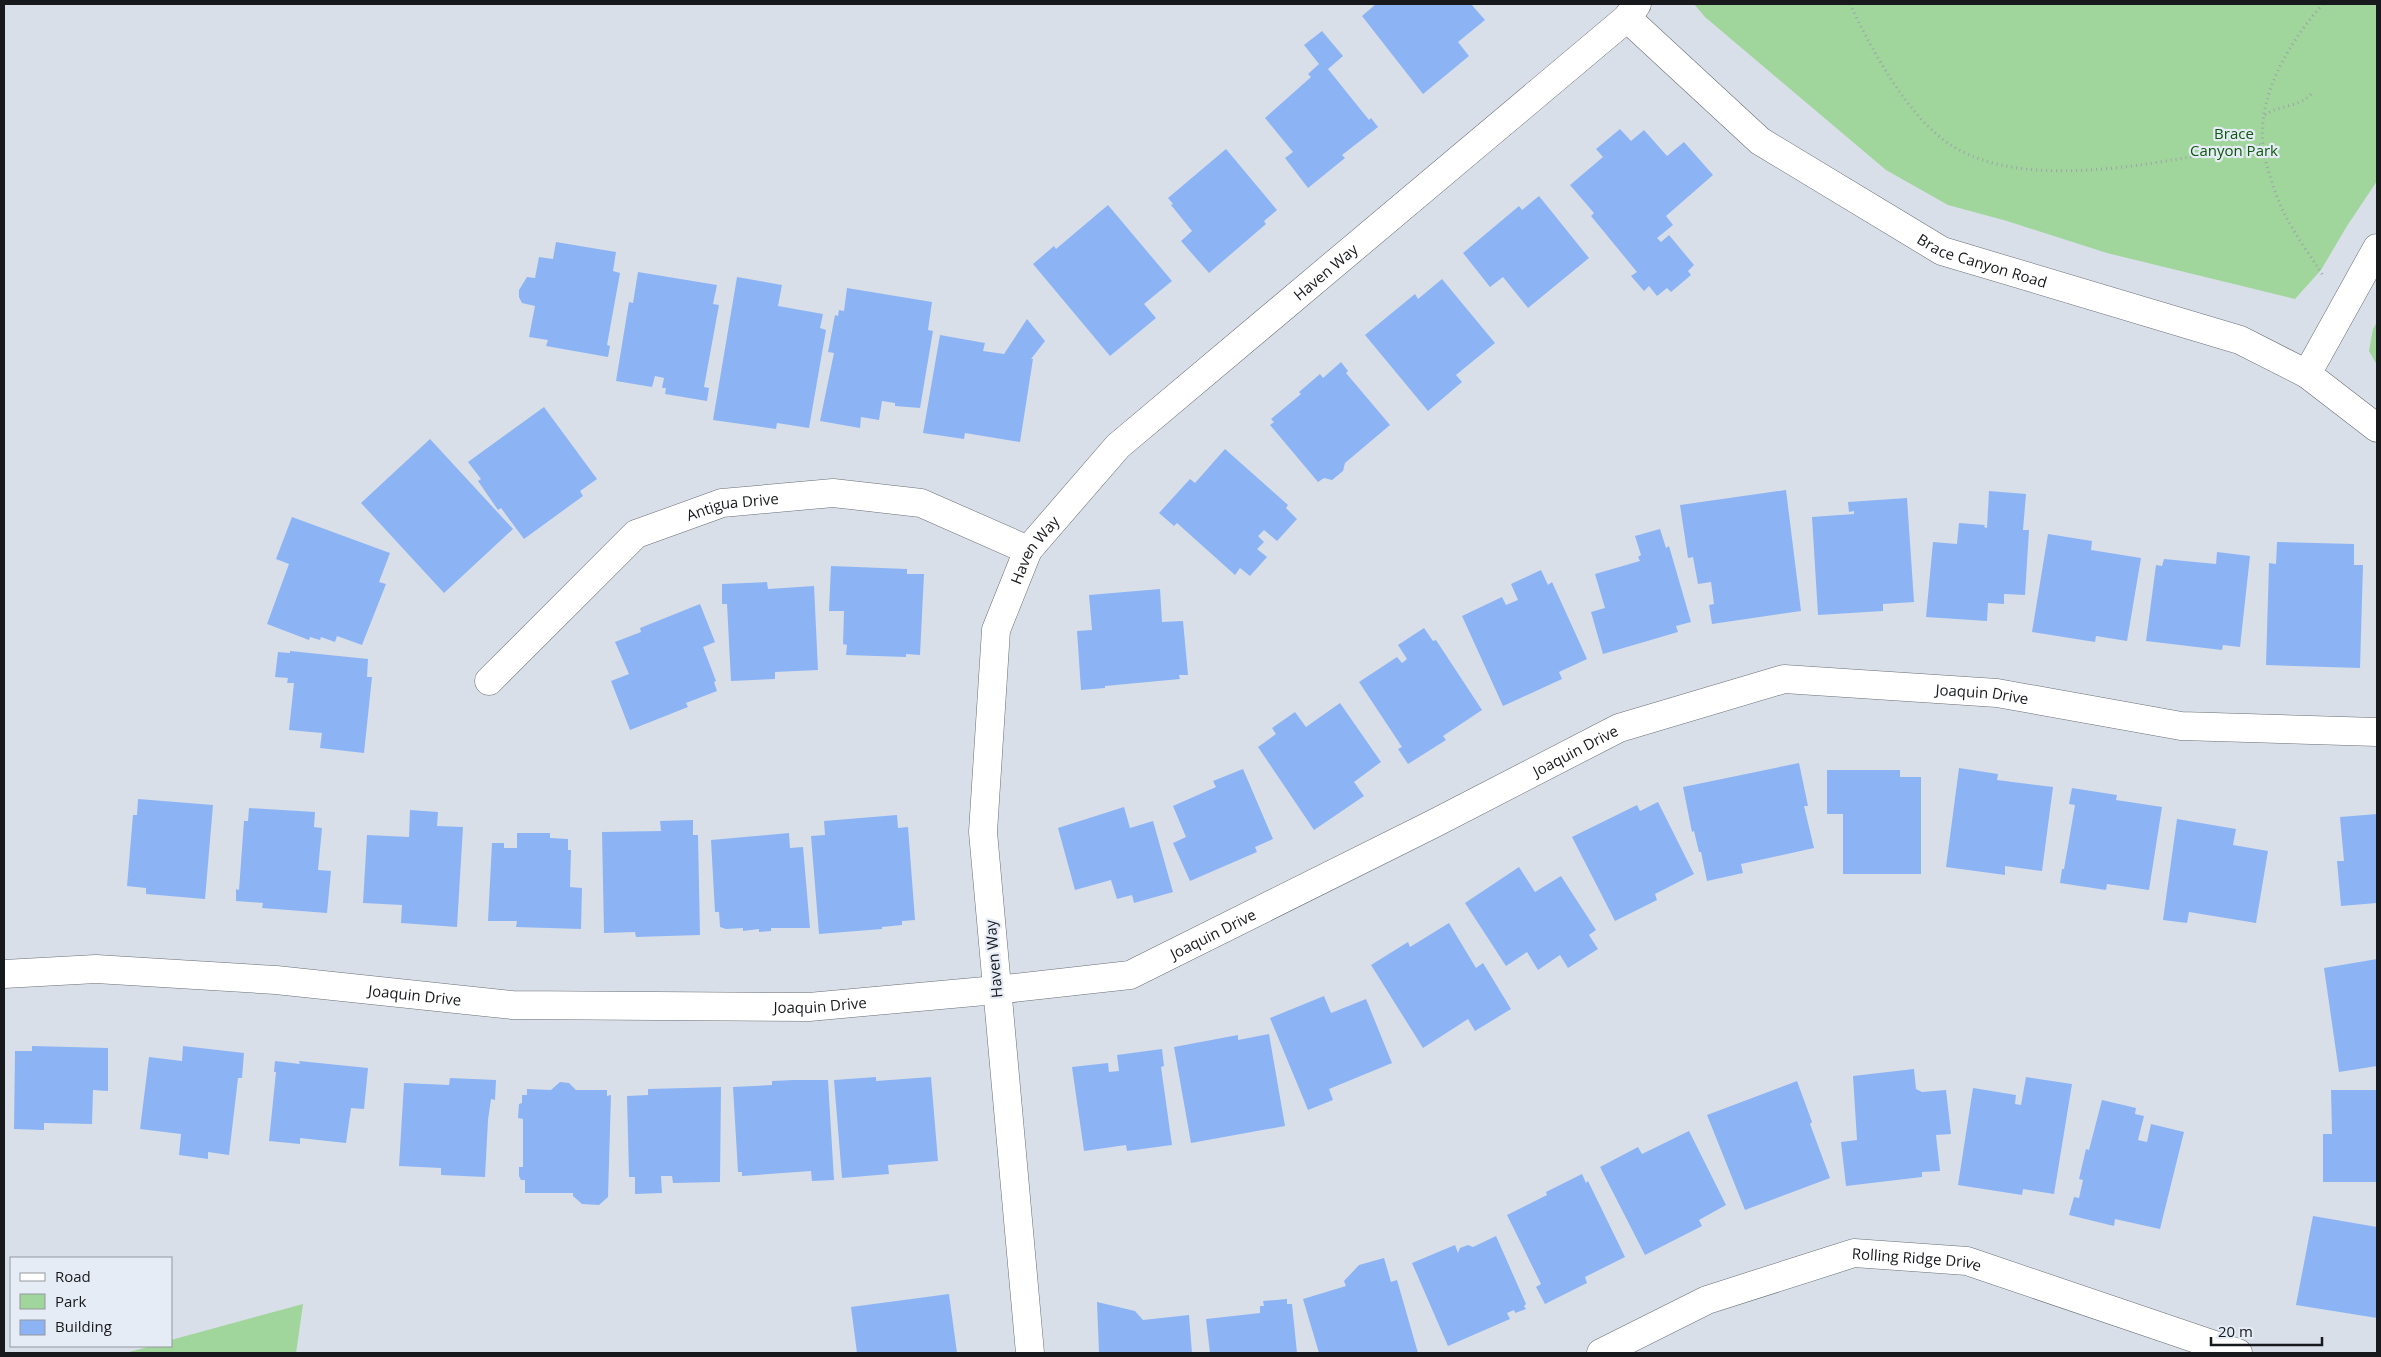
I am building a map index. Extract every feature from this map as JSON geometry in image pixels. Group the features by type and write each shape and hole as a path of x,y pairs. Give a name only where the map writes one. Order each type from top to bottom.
{"street":[{"name":"Brace Canyon Road","path":"1632,11 1760,141 1942,250 2240,340 2307,374 2377,428"},
{"name":"Haven Way","path":"1030,1353 983,832 996,630 1028,550 1118,446 1632,11"},
{"path":"2307,374 2377,248"},
{"name":"Antigua Drive","path":"489,680 636,534 722,503 833,493 921,503 1028,550"},
{"name":"Joaquin Drive","path":"4,974 96,969 276,980 512,1005 809,1007 996,990 1130,975 1433,824 1619,728 1784,679 1997,693 2181,726 2377,732"},
{"name":"Rolling Ridge Drive","path":"1601,1353 1707,1300 1854,1253 1967,1261 2238,1353"}],"path":[{"path":"1850,4 1887,74 1929,127 1953,147 1994,164 2028,171 2103,168 2264,144"},
{"path":"2323,4 2289,47 2270,90 2265,115 2264,157 2283,210 2343,309"},
{"path":"2265,115 2273,109 2300,103 2312,94"}],"green space":[{"name":"Brace Canyon Park","path":"1694,4 2377,4 2377,181 2321,270 2295,299 2107,253 2007,221 1948,205 1886,170 1705,17"},
{"path":"2377,322 2377,365 2369,351 2373,329"},
{"path":"303,1304 296,1353 125,1353 148,1347 172,1347 172,1340"}],"building":[{"path":"1376,4 1471,4 1485,20 1458,42 1469,56 1423,94 1362,16"},
{"path":"1322,31 1343,56 1328,69 1369,120 1371,118 1378,127 1342,155 1345,158 1308,188 1285,158 1293,152 1265,118 1311,77 1308,74 1319,64 1304,45"},
{"path":"1620,129 1631,141 1644,130 1667,156 1684,142 1713,175 1666,216 1673,225 1657,238 1661,242 1669,235 1694,265 1688,271 1691,275 1671,292 1667,288 1657,296 1649,286 1644,291 1631,276 1637,272 1591,216 1594,213 1570,185 1603,157 1596,149"},
{"path":"1226,149 1277,210 1264,221 1266,224 1209,273 1181,241 1192,231 1171,205 1173,204 1168,198"},
{"path":"1539,196 1589,258 1528,308 1503,277 1490,287 1463,253 1519,206 1522,210"},
{"path":"1108,205 1172,281 1144,304 1156,318 1110,356 1033,264 1054,246 1056,249"},
{"path":"556,242 616,252 613,271 620,273 607,345 610,346 608,357 546,346 548,340 529,337 535,306 522,303 519,297 519,290 527,277 535,278 539,257 553,259"},
{"path":"638,272 717,285 713,304 719,305 704,387 709,388 707,401 665,394 666,388 662,388 664,378 655,376 652,387 616,381 629,302 633,303"},
{"path":"737,277 782,285 778,306 823,314 820,328 826,330 809,428 777,423 776,429 713,420"},
{"path":"1442,279 1495,343 1456,375 1462,382 1428,411 1365,335 1415,294 1418,299"},
{"path":"847,288 932,302 928,330 933,331 920,408 895,406 895,403 882,401 879,420 861,417 860,428 820,421 834,353 828,352 835,315 838,316 839,310 844,311"},
{"path":"1027,319 1045,341 1031,359 1033,359 1020,442 965,433 964,439 923,433 940,335 985,343 983,351 1004,354"},
{"path":"1341,362 1348,371 1346,373 1390,425 1345,463 1343,471 1332,480 1324,478 1318,482 1270,425 1274,422 1271,419 1301,394 1299,392 1320,374 1323,378"},
{"path":"544,407 597,479 580,491 583,496 524,539 501,508 498,510 478,481 481,479 468,462"},
{"path":"430,439 513,529 444,593 361,503"},
{"path":"1225,449 1288,505 1286,508 1297,519 1277,541 1264,530 1258,536 1264,542 1257,549 1267,557 1250,576 1240,568 1235,575 1177,523 1174,526 1159,513 1190,479 1195,483"},
{"path":"1786,490 1801,611 1712,624 1709,605 1714,604 1711,582 1698,584 1693,557 1688,558 1680,505"},
{"path":"1989,491 2026,494 2023,530 2029,530 2025,595 2004,594 2004,604 1988,603 1987,621 1926,617 1933,542 1957,544 1959,523 1985,525 1984,527 1987,528"},
{"path":"1907,498 1914,602 1883,604 1883,611 1818,615 1812,517 1854,514 1854,511 1849,512 1848,502"},
{"path":"292,517 390,553 379,582 386,584 362,645 337,636 335,642 321,637 320,640 310,637 309,640 267,624 289,564 276,559"},
{"path":"1660,529 1666,548 1669,546 1691,622 1676,626 1678,632 1603,654 1591,612 1605,608 1595,574 1640,561 1638,557 1641,555 1635,536"},
{"path":"2048,534 2092,541 2091,550 2141,558 2127,641 2096,636 2095,642 2032,632"},
{"path":"2277,542 2354,544 2354,565 2363,565 2360,668 2266,665 2269,563 2276,564"},
{"path":"2217,552 2250,556 2240,647 2223,645 2222,650 2146,641 2156,565 2162,566 2164,559 2216,564"},
{"path":"831,566 907,569 907,574 924,574 920,655 906,654 906,657 846,655 847,645 843,644 844,611 829,611"},
{"path":"1541,570 1548,585 1552,582 1587,659 1559,672 1562,679 1503,706 1462,616 1502,597 1506,605 1518,600 1511,584"},
{"path":"767,582 768,589 814,586 818,670 775,672 775,679 731,681 727,604 722,604 722,584"},
{"path":"1160,589 1162,622 1183,621 1188,675 1179,675 1180,679 1081,690 1077,631 1092,630 1089,595"},
{"path":"700,604 715,642 703,647 716,681 714,682 717,691 686,703 688,707 630,730 611,681 629,674 615,642 641,632 640,628"},
{"path":"1424,628 1433,641 1436,640 1482,710 1443,736 1446,740 1408,764 1398,749 1402,747 1359,682 1397,657 1402,663 1407,659 1398,645"},
{"path":"290,651 368,659 367,677 372,677 364,753 320,748 322,733 289,730 294,683 287,683 288,678 275,677 278,652 290,653"},
{"path":"1340,703 1381,762 1354,782 1364,796 1314,830 1258,747 1276,734 1272,728 1295,712 1306,727"},
{"path":"1799,763 1808,806 1804,806 1814,848 1741,864 1743,873 1707,881 1701,852 1699,852 1694,831 1692,832 1683,787"},
{"path":"1959,768 1998,774 1997,780 2053,787 2042,871 2005,866 2005,875 1946,867"},
{"path":"1243,769 1273,839 1255,847 1257,852 1190,881 1173,843 1186,837 1173,806 1216,787 1213,781"},
{"path":"1827,770 1900,770 1900,777 1921,777 1921,874 1843,874 1843,814 1827,814"},
{"path":"2072,788 2117,795 2116,800 2162,807 2149,890 2107,884 2106,890 2060,883 2075,805 2069,804"},
{"path":"138,799 213,805 205,899 146,894 146,888 127,886 133,815 137,815"},
{"path":"1658,802 1694,874 1655,894 1657,900 1615,921 1572,837 1637,805 1640,811"},
{"path":"1124,807 1130,828 1153,821 1173,892 1134,903 1132,895 1117,899 1111,880 1075,890 1058,828"},
{"path":"249,808 315,812 314,827 322,828 318,870 331,871 327,913 262,908 263,903 236,901 236,889 239,890 244,821 248,821"},
{"path":"410,810 438,812 437,826 463,827 457,927 401,923 402,905 363,903 367,835 409,837"},
{"path":"2377,814 2377,903 2341,906 2337,861 2344,861 2340,817"},
{"path":"897,815 898,828 908,827 915,920 902,921 902,925 882,927 882,929 819,934 811,836 825,835 824,821"},
{"path":"2177,819 2236,829 2233,845 2268,851 2256,923 2189,912 2187,923 2163,920"},
{"path":"693,820 693,835 698,835 700,935 636,937 635,932 604,933 602,832 661,831 660,821"},
{"path":"517,833 550,833 550,838 568,839 568,850 571,850 570,887 582,888 581,929 516,927 517,921 488,921 492,843 504,843 504,848 517,848"},
{"path":"789,833 790,848 803,847 810,928 771,928 771,931 759,932 759,929 743,931 743,928 726,929 720,927 719,912 715,912 711,840"},
{"path":"1519,867 1535,892 1561,876 1596,930 1589,935 1598,949 1568,968 1560,955 1538,970 1527,952 1506,966 1465,903"},
{"path":"1449,923 1476,968 1483,963 1511,1009 1475,1031 1468,1019 1423,1048 1371,965 1408,942 1410,947"},
{"path":"2377,959 2377,1066 2339,1072 2324,968"},
{"path":"1324,996 1331,1013 1366,999 1392,1063 1329,1089 1333,1100 1308,1110 1270,1018"},
{"path":"1269,1034 1285,1126 1191,1143 1174,1047 1238,1035 1238,1040"},
{"path":"32,1046 108,1048 108,1091 93,1090 92,1124 44,1123 44,1130 14,1129 15,1051 32,1051"},
{"path":"183,1046 244,1053 242,1078 238,1078 229,1155 208,1152 208,1159 179,1155 181,1134 140,1129 149,1057 182,1061"},
{"path":"1162,1049 1164,1066 1161,1067 1172,1145 1127,1151 1126,1145 1084,1151 1072,1067 1108,1063 1109,1072 1119,1071 1117,1055"},
{"path":"275,1061 300,1064 299,1061 368,1068 364,1109 351,1108 346,1143 300,1138 300,1144 269,1141 276,1072 274,1072"},
{"path":"1914,1069 1916,1089 1922,1092 1946,1090 1951,1134 1936,1135 1940,1171 1922,1172 1922,1177 1846,1186 1841,1142 1857,1140 1853,1076"},
{"path":"876,1077 876,1081 931,1077 938,1161 888,1165 889,1174 842,1178 834,1080"},
{"path":"2026,1077 2072,1084 2054,1194 2023,1189 2022,1195 1958,1185 1973,1088 2016,1095 2015,1104 2021,1105"},
{"path":"450,1078 496,1080 495,1100 491,1099 488,1120 485,1177 441,1175 441,1168 399,1166 404,1083 449,1085"},
{"path":"828,1080 834,1180 812,1181 811,1171 742,1176 742,1172 738,1172 733,1087 772,1085 772,1081"},
{"path":"1797,1081 1812,1122 1810,1124 1830,1178 1745,1210 1707,1115"},
{"path":"560,1082 569,1083 576,1090 607,1090 607,1096 611,1095 608,1197 599,1205 582,1204 573,1196 573,1193 525,1193 525,1180 521,1180 519,1176 519,1167 523,1167 523,1119 518,1118 522,1095 527,1095 527,1089 551,1090"},
{"path":"721,1087 720,1182 673,1183 672,1176 661,1176 662,1193 635,1194 635,1177 629,1177 627,1096 648,1095 648,1089"},
{"path":"2331,1090 2377,1090 2377,1182 2323,1182 2323,1134 2332,1134"},
{"path":"2102,1100 2136,1108 2135,1114 2144,1116 2138,1140 2147,1142 2151,1124 2184,1132 2160,1229 2115,1219 2114,1226 2069,1215 2074,1197 2079,1198 2083,1180 2079,1179 2086,1149 2089,1150"},
{"path":"1689,1131 1726,1205 1699,1220 1702,1226 1645,1255 1600,1167 1638,1147 1642,1154"},
{"path":"1582,1174 1586,1183 1588,1181 1625,1257 1585,1277 1587,1283 1545,1304 1536,1287 1541,1284 1507,1215 1547,1195 1546,1192"},
{"path":"2313,1216 2377,1227 2377,1318 2296,1305"},
{"path":"1496,1236 1526,1304 1524,1306 1526,1309 1515,1313 1514,1310 1507,1313 1510,1319 1448,1346 1412,1263 1455,1245 1458,1253 1460,1248 1468,1245 1473,1247"},
{"path":"1384,1258 1391,1282 1397,1280 1418,1353 1319,1353 1303,1299 1346,1286 1344,1281 1359,1265"},
{"path":"949,1294 957,1353 857,1353 851,1307"},
{"path":"1287,1299 1287,1304 1292,1304 1297,1353 1210,1353 1206,1319 1260,1313 1260,1306 1264,1306 1263,1301"},
{"path":"1097,1302 1135,1311 1143,1320 1189,1315 1192,1353 1099,1353"}]}
